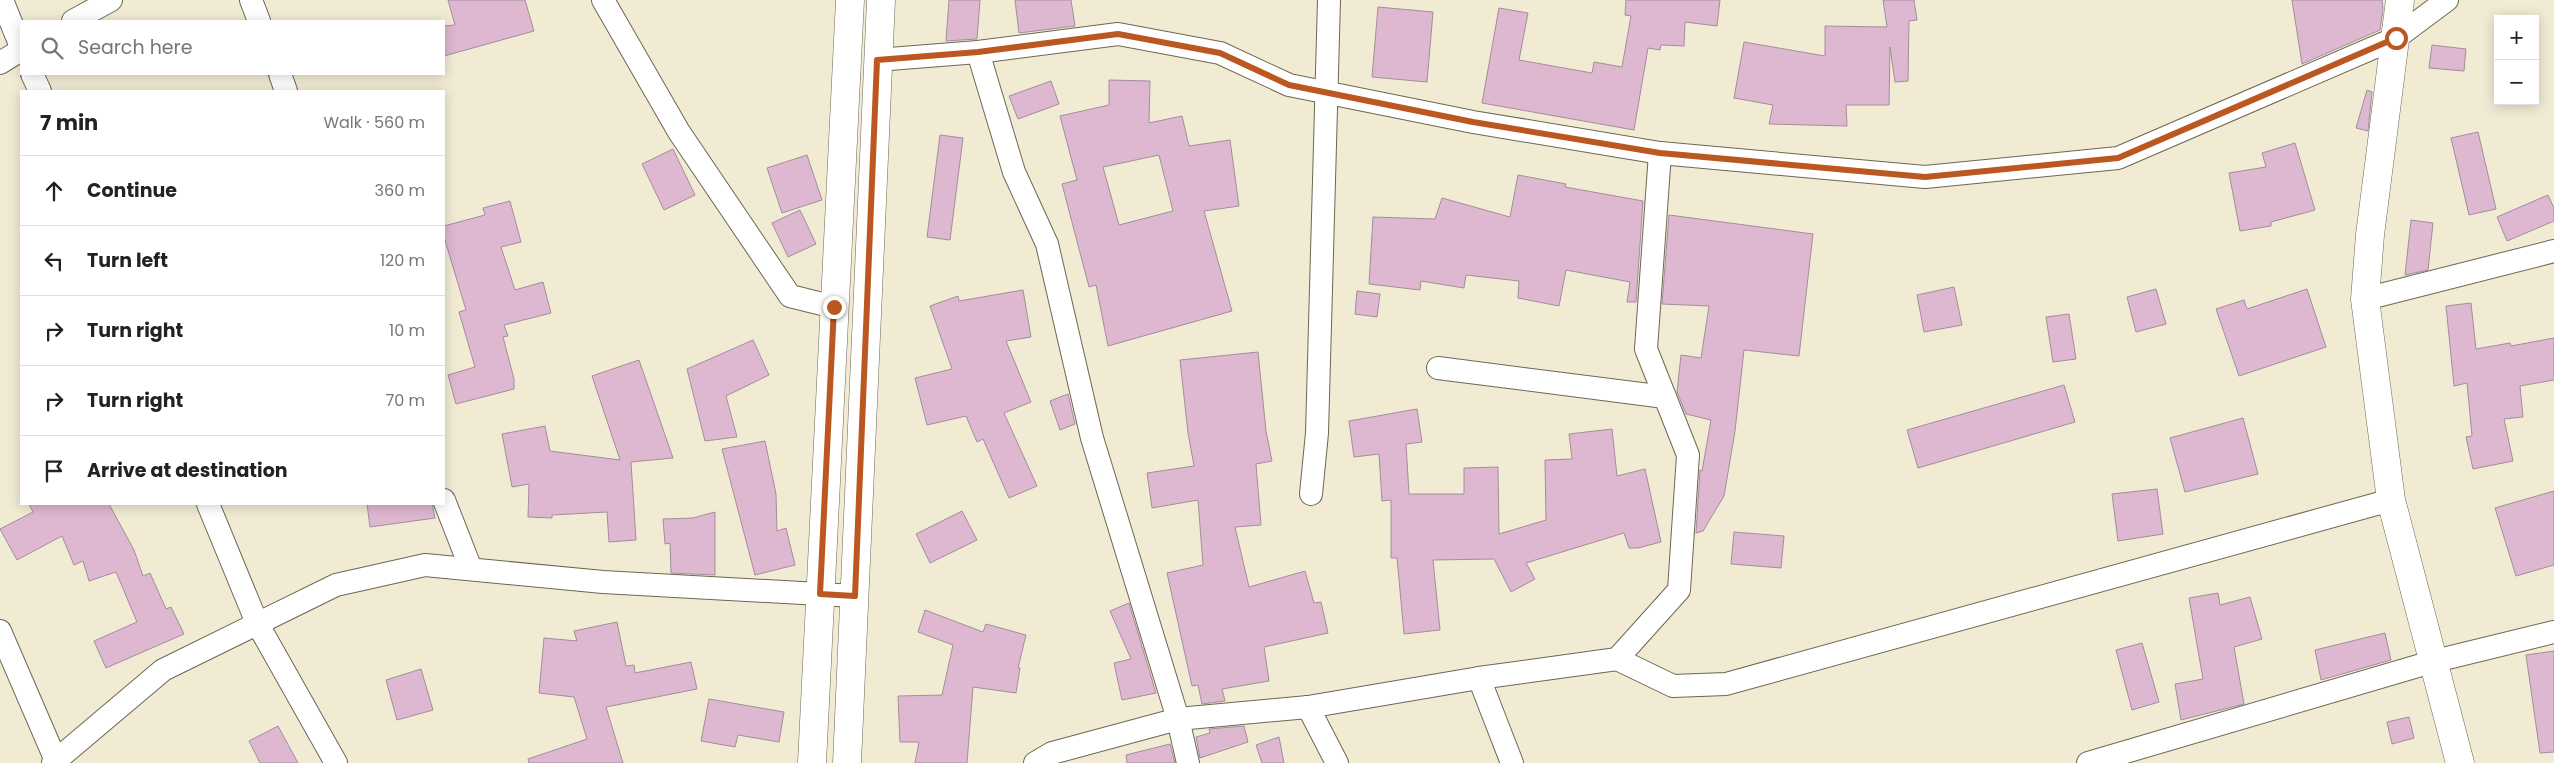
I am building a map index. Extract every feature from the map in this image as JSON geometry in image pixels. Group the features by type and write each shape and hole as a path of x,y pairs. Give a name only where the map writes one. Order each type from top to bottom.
{"main road":[{"path":"812,763 850,0"},
{"path":"848,763 881,0"},
{"path":"2400,0 2370,235 2365,298 2391,500 2435,661 2460,763"}],"street":[{"path":"2,0 20,45"},
{"path":"75,20 111,0"},
{"path":"251,0 259,20"},
{"path":"603,0 679,132 790,296 834,307"},
{"path":"1311,494 1317,432 1329,0"},
{"path":"877,60 978,52 1118,34 1220,53 1289,85 1473,122 1660,153 1925,177 2118,158 2396,38 2447,0"},
{"path":"0,63 20,49"},
{"path":"978,52 1014,172 1047,244 1092,438 1178,719 1188,763"},
{"path":"32,75 40,90"},
{"path":"280,75 286,90"},
{"path":"1617,659 1679,590 1688,455 1646,349 1660,153"},
{"path":"2365,298 2554,251"},
{"path":"1438,368 1665,397"},
{"path":"1035,763 1052,753 1178,719 1308,707 1479,678 1617,659 1673,686 1726,684 2391,500"},
{"path":"445,503 470,569"},
{"path":"208,505 257,623 336,763"},
{"path":"0,631 55,762 162,670 336,585 426,565 603,582 855,596"},
{"path":"2088,763 2435,661 2554,632"},
{"path":"1479,678 1512,763"},
{"path":"1308,707 1338,763"}],"building":[{"path":"448,0 525,0 534,31 445,56 445,26 455,25"},
{"path":"949,0 980,0 977,39 946,41"},
{"path":"1015,0 1071,0 1075,26 1019,33"},
{"path":"1626,0 1720,0 1717,26 1685,22 1684,46 1661,45 1660,50 1648,48 1634,130 1482,103 1499,8 1528,13 1519,60 1592,73 1594,62 1622,67 1631,16 1625,15"},
{"path":"1883,0 1914,0 1917,20 1909,21 1908,81 1895,82 1890,47 1889,105 1846,105 1847,126 1769,124 1773,105 1734,98 1744,42 1825,56 1825,26 1887,27"},
{"path":"2292,0 2382,0 2383,9 2380,30 2302,64"},
{"path":"1378,7 1433,12 1427,82 1372,77"},
{"path":"2432,45 2466,49 2464,71 2429,68"},
{"path":"1109,80 1150,81 1149,123 1182,116 1189,146 1230,140 1239,206 1204,211 1232,311 1108,346 1096,285 1089,287 1062,184 1077,180 1060,116 1109,105","holes":["1159,155 1173,211 1119,225 1103,167"]},
{"path":"1051,81 1059,104 1018,119 1009,96"},
{"path":"2367,90 2372,92 2368,131 2356,128"},
{"path":"2478,132 2496,209 2469,215 2451,138"},
{"path":"940,135 963,138 950,240 927,237"},
{"path":"2295,143 2315,210 2271,222 2271,226 2240,231 2229,173 2266,167 2262,153"},
{"path":"673,149 695,195 664,210 642,164"},
{"path":"807,155 822,200 782,213 767,168"},
{"path":"1518,175 1566,184 1565,187 1643,201 1636,302 1627,302 1630,282 1566,270 1559,306 1518,298 1519,281 1466,275 1464,288 1421,281 1420,290 1369,284 1373,217 1435,219 1442,198 1510,217"},
{"path":"2548,195 2554,208 2554,221 2507,241 2497,217"},
{"path":"510,201 521,242 501,247 515,290 543,282 551,313 504,325 508,336 503,337 514,379 514,389 456,404 448,375 475,367 459,312 466,310 445,240 445,226 485,215 483,208"},
{"path":"800,210 816,244 788,257 772,223"},
{"path":"1669,215 1813,234 1799,356 1744,350 1735,431 1724,496 1703,531 1696,533 1700,470 1702,471 1711,420 1686,414 1677,392 1681,355 1701,358 1709,306 1662,304"},
{"path":"2411,220 2433,223 2428,270 2405,275"},
{"path":"1954,287 1962,325 1924,332 1917,295"},
{"path":"2156,289 2166,324 2136,332 2127,297"},
{"path":"2307,289 2326,347 2239,376 2216,309 2244,300 2247,309"},
{"path":"1023,290 1031,337 1006,341 1031,402 1004,413 1037,486 1009,498 983,439 977,442 966,416 927,425 915,378 952,369 930,306 958,296 959,301"},
{"path":"1357,291 1380,294 1377,317 1355,314"},
{"path":"2471,303 2476,349 2510,343 2511,346 2554,338 2554,380 2520,386 2523,417 2504,419 2513,461 2473,469 2466,437 2472,436 2467,383 2454,386 2446,306"},
{"path":"2069,314 2076,359 2053,362 2046,317"},
{"path":"753,340 769,375 726,396 737,437 705,441 687,369"},
{"path":"1258,352 1266,431 1272,461 1256,464 1261,525 1235,527 1249,587 1305,571 1314,603 1321,602 1328,633 1264,647 1269,681 1222,689 1225,701 1202,704 1198,685 1192,686 1167,573 1203,565 1198,500 1152,508 1147,473 1194,466 1188,433 1180,360"},
{"path":"639,360 673,458 631,462 636,540 609,542 607,512 552,515 552,518 528,517 529,484 512,487 502,434 545,426 550,451 620,460 592,376"},
{"path":"2064,385 2075,422 1918,468 1907,430"},
{"path":"1068,394 1075,424 1060,430 1050,401"},
{"path":"1417,409 1422,442 1406,444 1409,494 1464,494 1464,468 1498,467 1499,534 1546,520 1545,460 1572,459 1569,434 1612,429 1617,476 1645,469 1661,542 1638,548 1629,548 1624,533 1526,563 1535,579 1511,592 1494,559 1433,560 1440,630 1404,634 1397,558 1391,558 1391,500 1382,501 1379,454 1354,457 1349,421"},
{"path":"2243,418 2258,474 2185,492 2170,438"},
{"path":"765,441 776,494 777,531 786,528 795,565 755,575 722,449"},
{"path":"2157,489 2163,534 2118,541 2112,494"},
{"path":"2554,491 2554,565 2516,576 2495,508"},
{"path":"30,505 110,505 134,550 143,576 150,573 166,609 171,607 184,634 106,668 94,641 137,622 116,572 89,581 83,561 74,565 62,536 17,560 0,529 33,512"},
{"path":"367,505 432,505 435,518 370,527"},
{"path":"962,511 977,540 930,563 916,534"},
{"path":"715,512 715,575 671,573 670,543 665,544 663,519 693,518"},
{"path":"1734,532 1784,536 1781,568 1731,564"},
{"path":"2218,593 2220,605 2250,597 2262,639 2234,647 2244,704 2181,720 2175,684 2203,679 2189,598"},
{"path":"1129,603 1156,693 1122,700 1114,663 1131,659 1110,611"},
{"path":"925,610 983,632 986,624 1026,635 1018,668 1020,668 1016,693 973,687 967,763 915,763 919,742 900,742 898,696 942,695 953,645 918,632"},
{"path":"617,622 626,666 634,665 635,673 691,662 697,689 606,707 623,763 529,763 528,759 587,739 574,697 539,693 544,638 577,641 574,631"},
{"path":"2385,633 2391,660 2321,680 2315,650"},
{"path":"2142,643 2159,702 2132,710 2116,650"},
{"path":"2554,651 2554,752 2540,753 2526,655"},
{"path":"421,669 433,710 397,720 386,680"},
{"path":"709,699 784,712 779,742 738,735 735,747 701,741"},
{"path":"2409,717 2414,738 2392,744 2387,722"},
{"path":"278,726 298,763 260,763 249,741"},
{"path":"1244,726 1248,742 1200,758 1196,737 1210,733 1209,729"},
{"path":"1279,737 1284,763 1262,763 1256,745"},
{"path":"1170,744 1175,763 1127,763 1126,755"}],"route":[{"path":"834,307 820,594 855,596 877,60 978,52 1118,34 1220,53 1289,85 1473,122 1660,153 1925,177 2118,158 2396,38"}]}
